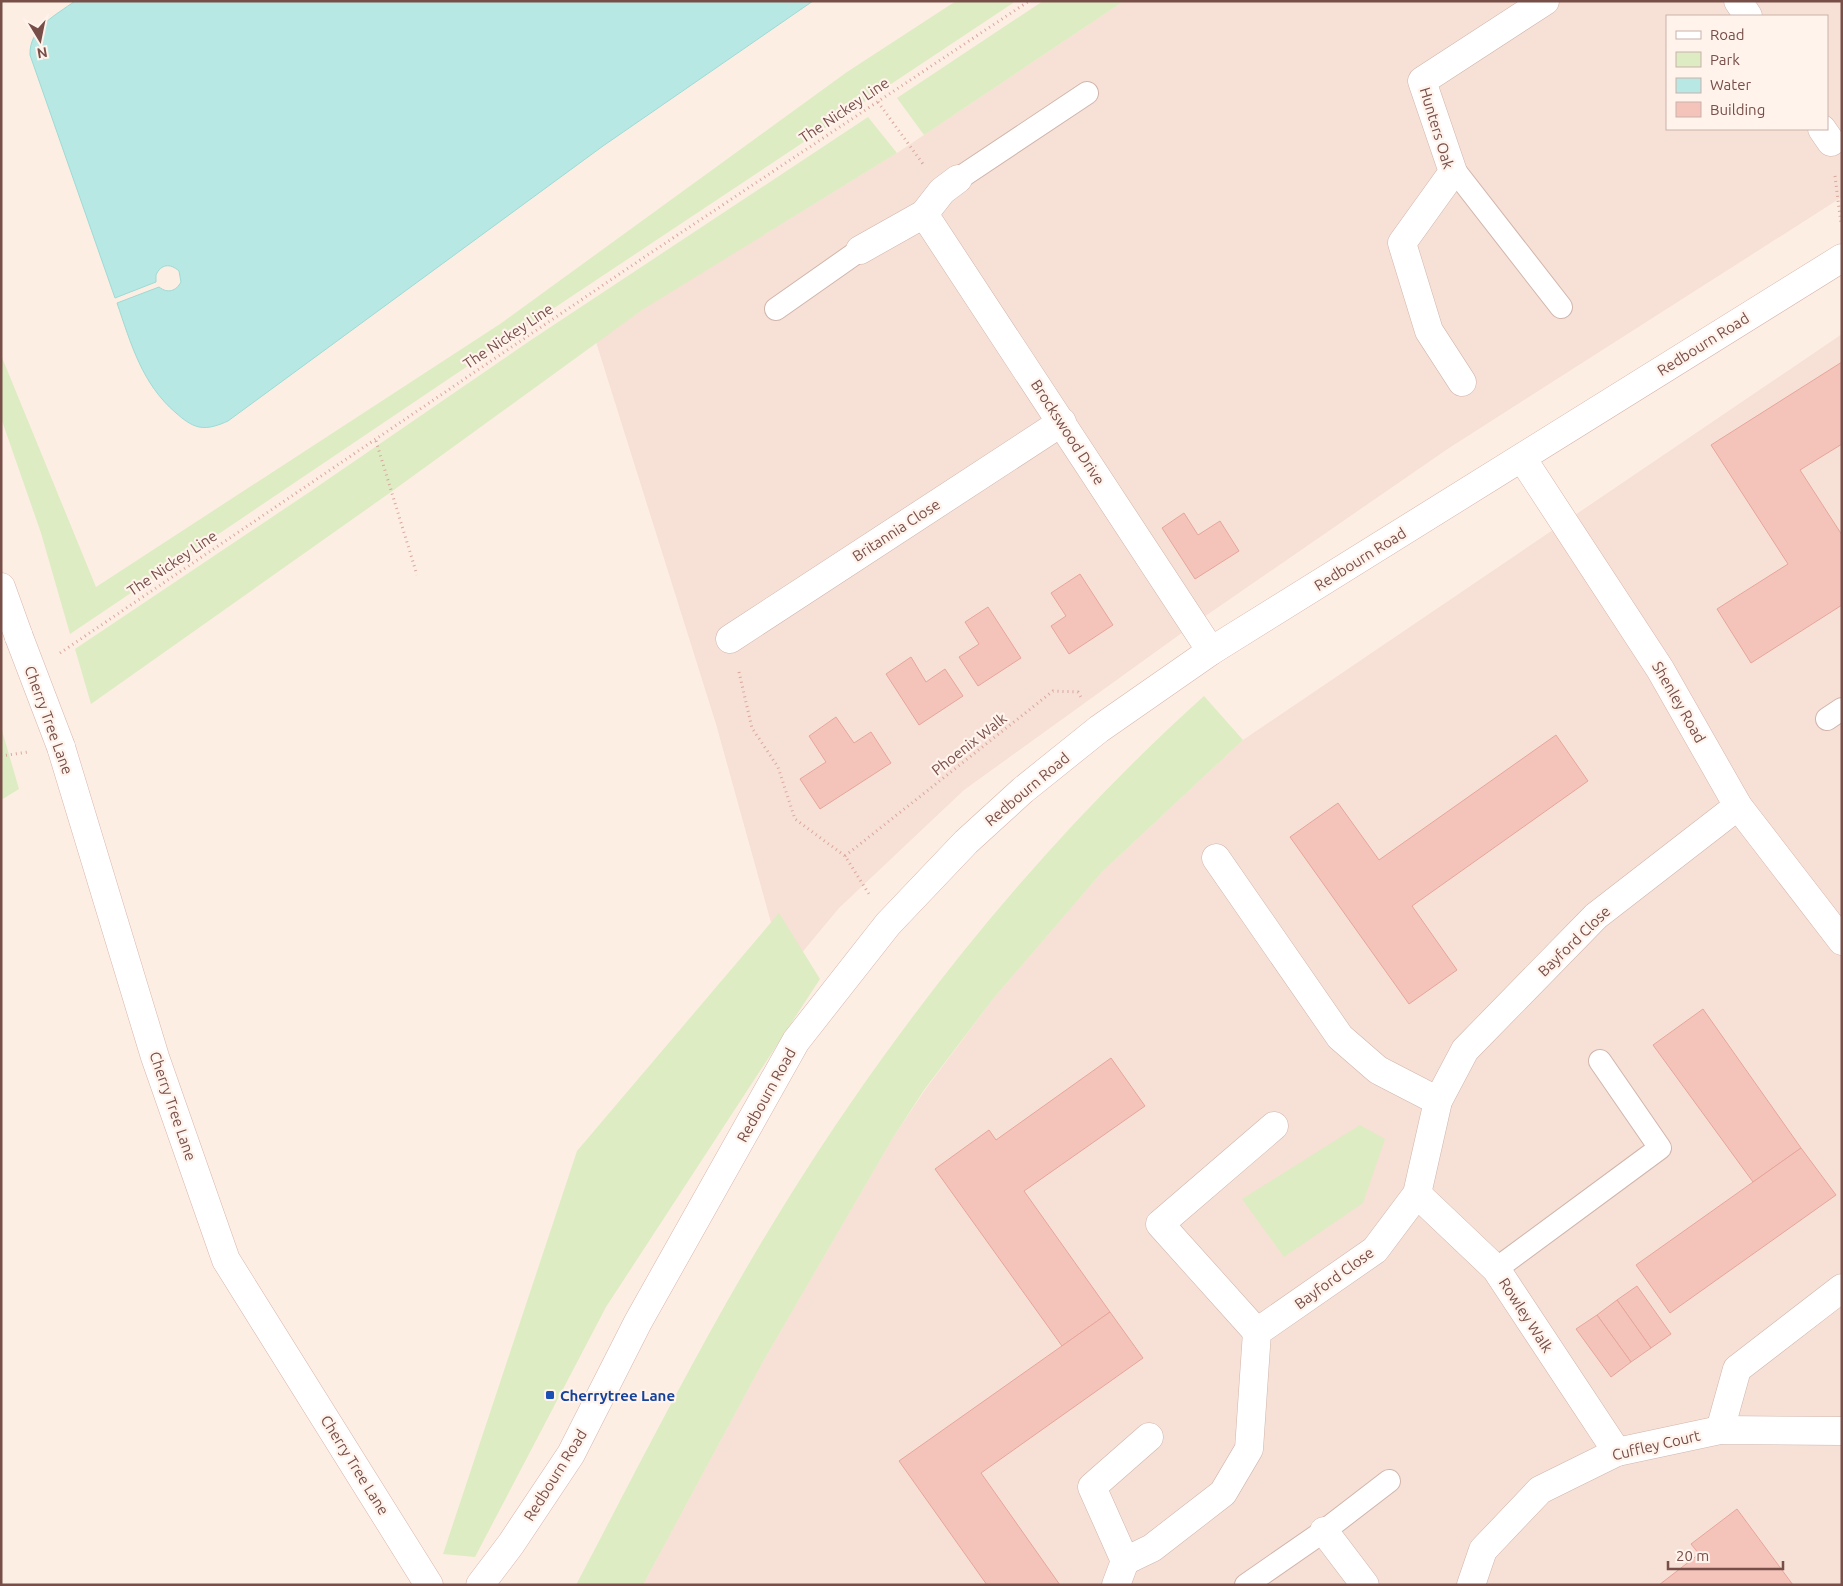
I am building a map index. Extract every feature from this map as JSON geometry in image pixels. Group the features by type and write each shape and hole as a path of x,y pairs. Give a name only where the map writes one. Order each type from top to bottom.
{"street":[{"name":"Hunters Oak","path":"1462,382 1429,331 1402,243 1453,172 1422,81 1546,1"},
{"path":"1738,1 1747,15"},
{"path":"860,250 924,214 950,185"},
{"name":"Brockswood Drive","path":"924,214 1211,652"},
{"name":"Redbourn Road","path":"480,1585 511,1544 571,1454 638,1322 796,1041 888,924 966,842 1023,790 1099,729 1211,652 1842,258"},
{"name":"Britannia Close","path":"730,639 1062,422"},
{"name":"Shenley Road","path":"1522,458 1660,669 1738,806 1842,941"},
{"name":"Cherry Tree Lane","path":"1,587 18,637 61,747 155,1057 226,1260 429,1585"},
{"name":"Bayford Close","path":"1257,1332 1375,1250 1418,1194 1438,1101 1465,1050 1596,916 1738,806"},
{"path":"1216,858 1340,1037 1378,1070 1438,1101"},
{"path":"1149,1438 1092,1487 1120,1573 1223,1493 1249,1449 1257,1332 1160,1224 1274,1126"},
{"name":"Rowley Walk","path":"1418,1194 1496,1269 1617,1452"},
{"name":"Cuffley Court","path":"1720,1430 1736,1369 1842,1288"},
{"name":"Cuffley Court","path":"1471,1585 1483,1550 1540,1490 1617,1452 1720,1430 1842,1430"},
{"path":"1324,1531 1365,1585"}],"lane":[{"path":"950,185 1087,93"},
{"path":"1452,167 1560,307"},
{"path":"776,309 860,250"},
{"path":"1496,1269 1660,1148 1600,1061"},
{"path":"1246,1585 1324,1531 1389,1481"}],"path":[{"name":"The Nickey Line","path":"55,656 1028,1"},
{"path":"878,102 950,185"},
{"path":"1826,136 1842,227"},
{"path":"376,441 417,575"},
{"path":"730,639 752,728 778,767 795,819 845,856 888,924"},
{"name":"Phoenix Walk","path":"845,856 1053,691 1078,692 1099,729"}],"shaded area":[{"path":"1124,1 1842,1 1842,197 1449,448 1204,617 964,790 839,908 785,973 716,724 596,342 652,303 897,153"},
{"path":"1842,334 1842,1585 643,1585 764,1360 894,1136 925,1090 993,999 1102,872 1243,740"}],"green space":[{"path":"956,1 1016,1 527,326 70,634 41,533 1,418 1,355 96,587 500,324 847,72"},
{"path":"1043,1 1124,1 924,135 897,98"},
{"path":"868,117 897,153 642,310 391,492 91,704 75,649 311,491 534,338"},
{"path":"1204,696 1243,740 1102,872 993,999 924,1090 894,1136 764,1360 643,1585 576,1585 734,1290 791,1194 881,1059 980,931 1033,869 1088,809"},
{"path":"1,727 19,789 1,800"},
{"path":"779,913 820,979 606,1307 475,1557 443,1554 577,1151"},
{"path":"1360,1125 1385,1139 1363,1203 1284,1257 1242,1199"}],"water":[{"path":"75,1 813,1 603,146 228,421 214,426 199,427 181,417 164,402 154,389 139,362 117,303 159,287 169,291 177,288 181,282 179,271 169,266 163,267 156,275 156,282 115,298 30,55 34,37 39,30 52,17"}],"building":[{"path":"1842,362 1842,444 1800,470 1842,535 1842,605 1751,663 1717,609 1788,564 1711,445"},
{"path":"1184,513 1198,535 1220,521 1239,551 1195,579 1162,528"},
{"path":"1080,574 1113,625 1069,654 1051,626 1066,616 1051,593"},
{"path":"988,607 1021,658 978,686 959,657 979,644 965,622"},
{"path":"911,657 926,682 945,669 963,696 919,725 886,674"},
{"path":"836,717 854,743 871,732 891,763 820,809 800,779 826,762 809,736"},
{"path":"1556,735 1588,781 1412,906 1457,970 1409,1004 1290,837 1338,803 1379,860"},
{"path":"1703,1009 1801,1148 1753,1182 1653,1045"},
{"path":"1111,1058 1145,1106 1024,1191 1110,1312 1062,1346 935,1169 989,1130 996,1140"},
{"path":"1801,1148 1836,1195 1670,1313 1636,1265"},
{"path":"1637,1286 1671,1334 1651,1348 1617,1300"},
{"path":"1617,1300 1651,1348 1631,1362 1597,1315"},
{"path":"1110,1312 1143,1358 981,1473 1060,1585 987,1585 899,1461"},
{"path":"1597,1315 1631,1362 1611,1377 1576,1329"},
{"path":"1737,1509 1793,1585 1659,1585 1699,1554 1691,1544"}],"place":[{"name":"Cherrytree Lane","path":"550,1395"}]}
